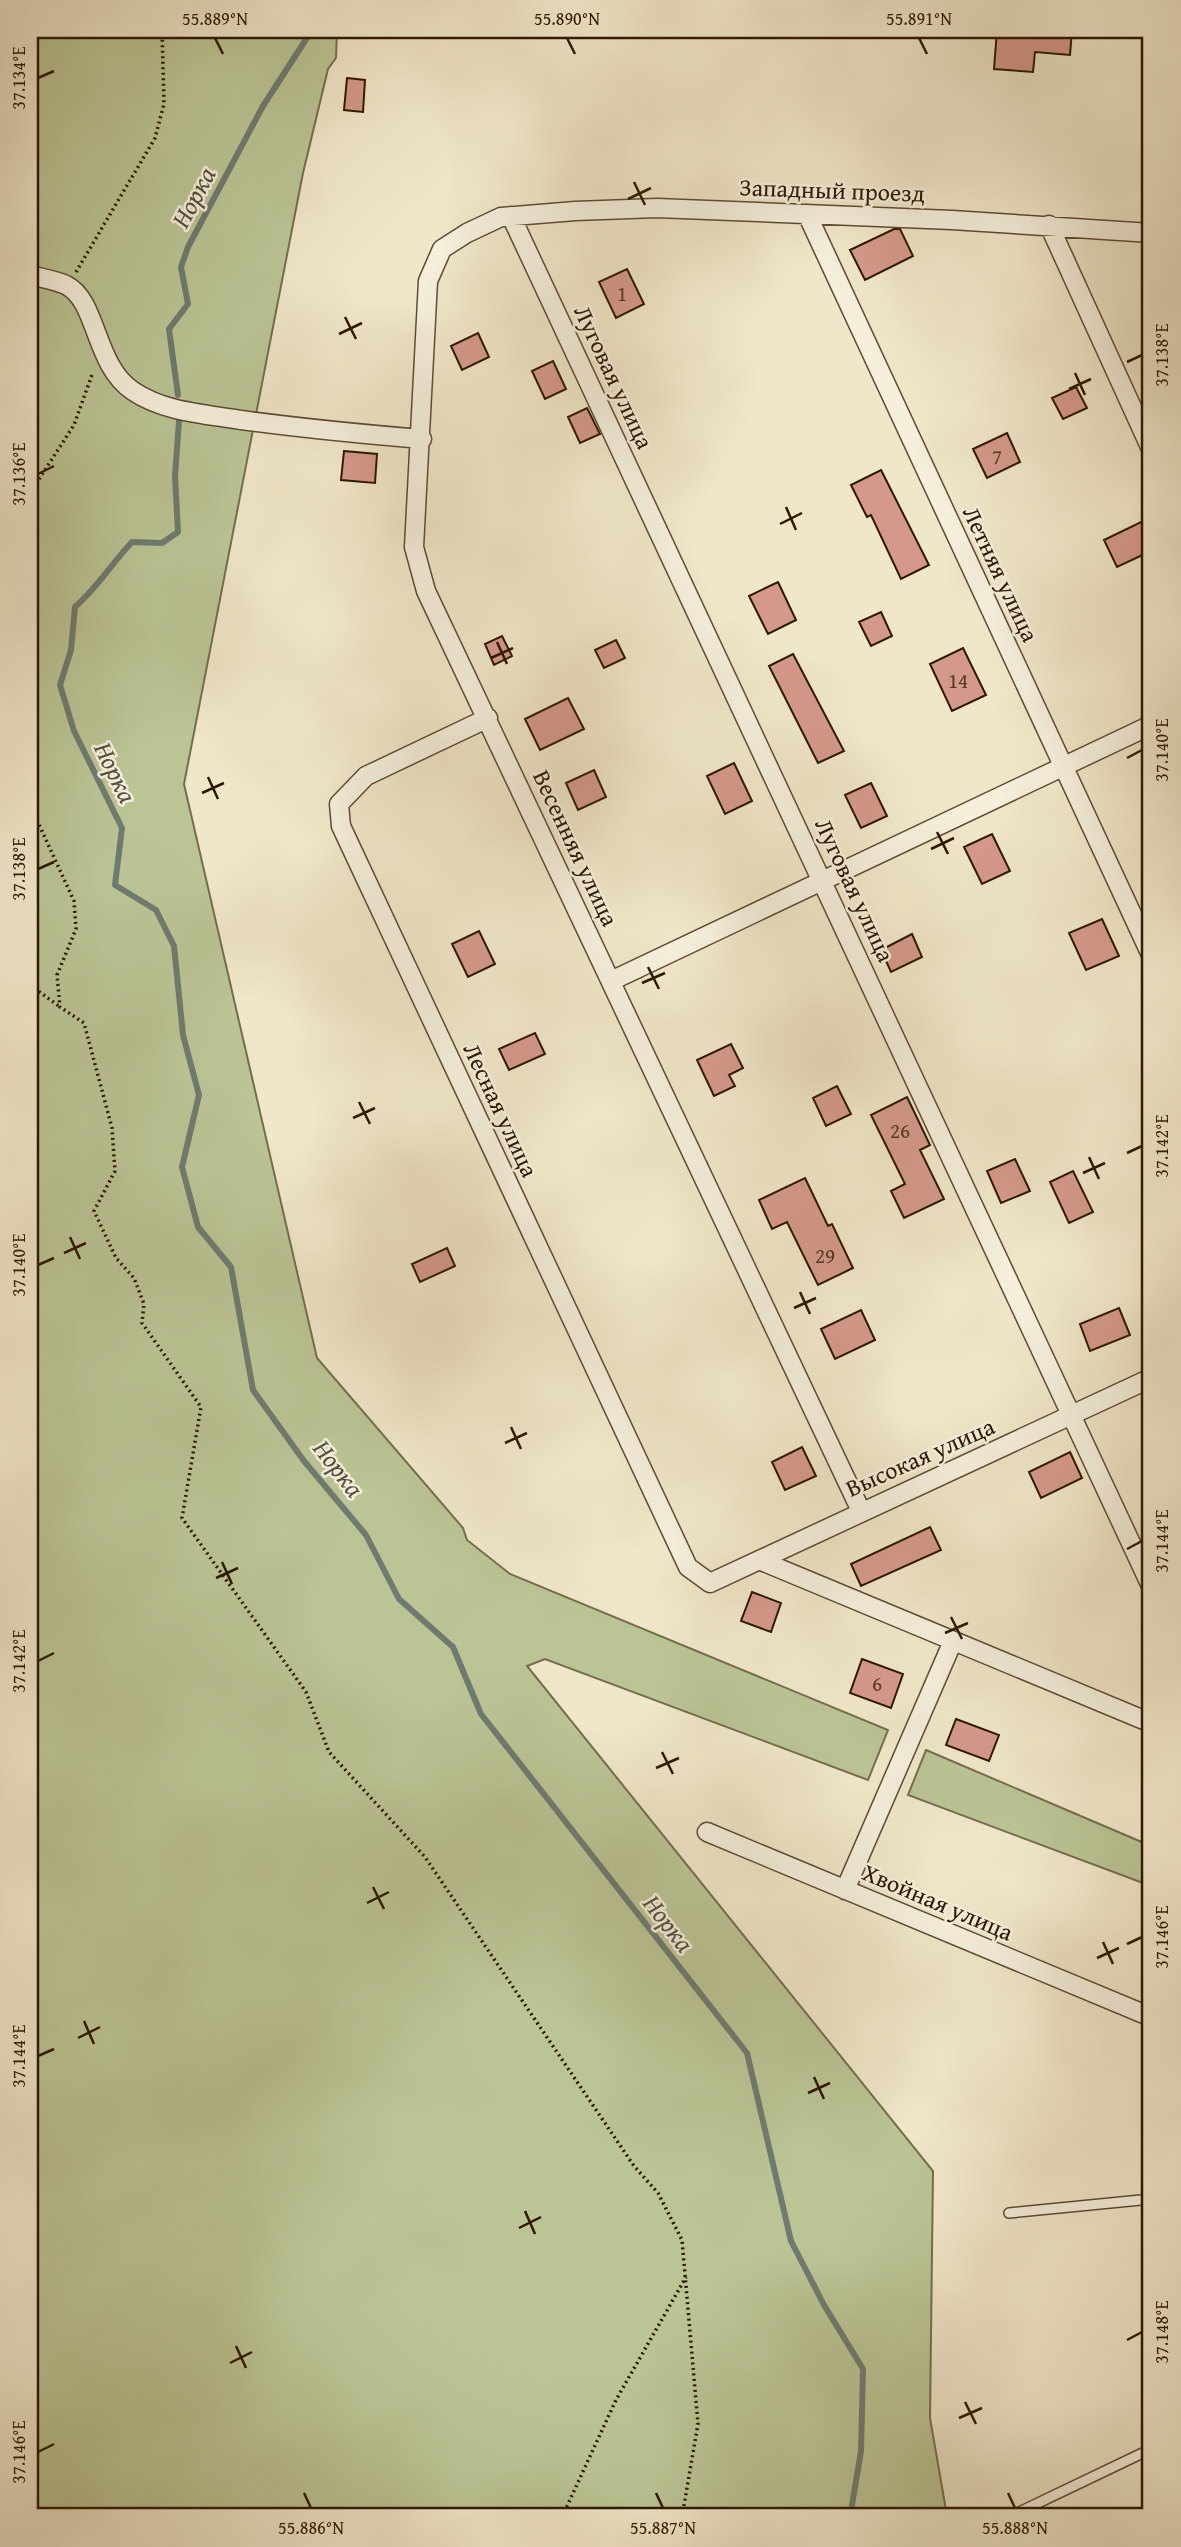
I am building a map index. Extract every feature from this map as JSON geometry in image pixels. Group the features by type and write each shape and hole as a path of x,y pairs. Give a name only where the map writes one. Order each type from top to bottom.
{"street":[{"name":"Западный проезд","path":"511,216 657,208 1049,225 1151,233"},
{"name":"Летняя улица","path":"807,214 1151,955"},
{"name":"Весенняя улица","path":"511,216 501,217 467,233 442,249 428,281 422,439 414,547 426,591 860,1511"},
{"name":"Луговая улица","path":"511,216 1073,1414 1151,1586"},
{"path":"1049,225 1151,449"},
{"path":"30,275 67,286 81,300 100,351 114,376 133,392 163,406 324,432 422,439"},
{"name":"Лесная улица","path":"488,718 366,776 339,804 341,825 688,1567 710,1583"},
{"path":"611,981 1151,725"},
{"name":"Высокая улица","path":"710,1583 1151,1378"},
{"path":"759,1560 1151,1723"},
{"path":"845,1890 953,1641"},
{"name":"Хвойная улица","path":"707,1832 1151,2017"}],"lane":[{"path":"1009,2213 1151,2199"},
{"path":"1011,2516 1151,2449"}],"path":[{"path":"67,286 155,138 164,104 162,30"},
{"path":"30,493 74,425 100,351"},
{"path":"30,805 74,901 76,929 57,975 60,1007"},
{"path":"30,985 84,1023 112,1128 115,1171 94,1211 116,1258 134,1278 144,1304 142,1323 201,1407 182,1518 306,1692 329,1752 425,1857 634,2166 658,2193 682,2240 698,2424 682,2517"},
{"path":"30,1243 35,1241"},
{"path":"562,2517 616,2400 687,2275"}],"green space":[{"path":"30,30 337,30 336,58 328,69 303,173 184,784 317,1358 463,1528 467,1540 510,1574 888,1730 868,1780 545,1659 527,1666 933,2171 930,2418 946,2510 944,2517 30,2517"},
{"path":"926,1750 1151,1846 1151,1886 908,1795"}],"building":[{"path":"997,30 1072,30 1070,55 1035,52 1033,72 994,69"},
{"path":"347,78 365,80 363,112 344,110"},
{"path":"894,229 900,229 913,256 865,280 850,250"},
{"path":"627,269 644,304 616,318 599,282"},
{"path":"478,333 489,357 462,370 451,346"},
{"path":"553,361 566,389 545,399 532,371"},
{"path":"1076,387 1087,408 1063,419 1052,398"},
{"path":"587,408 600,434 580,443 568,417"},
{"path":"1007,433 1020,462 987,478 973,449"},
{"path":"344,451 377,454 375,483 341,480"},
{"path":"881,470 929,565 901,579 871,515 867,517 851,485"},
{"path":"1141,522 1151,542 1151,551 1117,567 1104,540"},
{"path":"778,582 796,620 768,634 749,596"},
{"path":"881,612 892,636 871,646 859,622"},
{"path":"502,636 512,656 494,665 485,644"},
{"path":"616,640 625,658 604,668 595,650"},
{"path":"963,648 986,695 952,711 930,664"},
{"path":"793,654 844,751 818,763 769,666"},
{"path":"568,698 584,729 540,750 525,719"},
{"path":"734,763 752,801 725,814 707,776"},
{"path":"594,770 606,797 578,810 566,783"},
{"path":"871,783 887,816 861,828 845,795"},
{"path":"992,834 1010,871 982,884 964,847"},
{"path":"1102,919 1119,956 1086,970 1069,933"},
{"path":"479,931 495,964 468,977 452,944"},
{"path":"912,934 922,957 891,972 881,950"},
{"path":"535,1033 545,1054 509,1070 499,1049"},
{"path":"731,1044 743,1068 729,1075 735,1086 714,1096 697,1060"},
{"path":"837,1086 851,1114 826,1126 813,1098"},
{"path":"907,1097 930,1145 920,1150 944,1199 904,1218 891,1191 905,1184 871,1115"},
{"path":"1015,1159 1030,1191 1001,1203 987,1171"},
{"path":"1073,1171 1093,1212 1069,1223 1050,1182"},
{"path":"805,1178 828,1226 832,1224 853,1268 818,1285 787,1222 772,1229 759,1200"},
{"path":"447,1248 455,1266 420,1282 412,1264"},
{"path":"1119,1308 1130,1335 1090,1351 1080,1324"},
{"path":"861,1310 875,1340 835,1359 821,1329"},
{"path":"802,1447 816,1476 785,1490 772,1462"},
{"path":"1070,1452 1082,1478 1041,1498 1029,1472"},
{"path":"930,1527 941,1550 861,1586 851,1564"},
{"path":"752,1592 781,1603 771,1632 741,1621"},
{"path":"862,1659 903,1674 891,1708 850,1693"},
{"path":"956,1719 999,1735 989,1761 946,1745"}],"waterway":[{"name":"Норка","path":"178,395 169,329 188,304 181,267 188,247 263,106 312,30"},
{"name":"Норка","path":"179,421 175,476 178,532 162,543 132,542 75,607 71,650 60,685 74,731 122,828 115,885 156,910 174,946 183,1035 199,1095 182,1167 198,1227 231,1267 253,1390 304,1461 366,1535 399,1599 453,1647 481,1714 747,2053 791,2241 824,2305 863,2369 861,2451 850,2517"}]}
